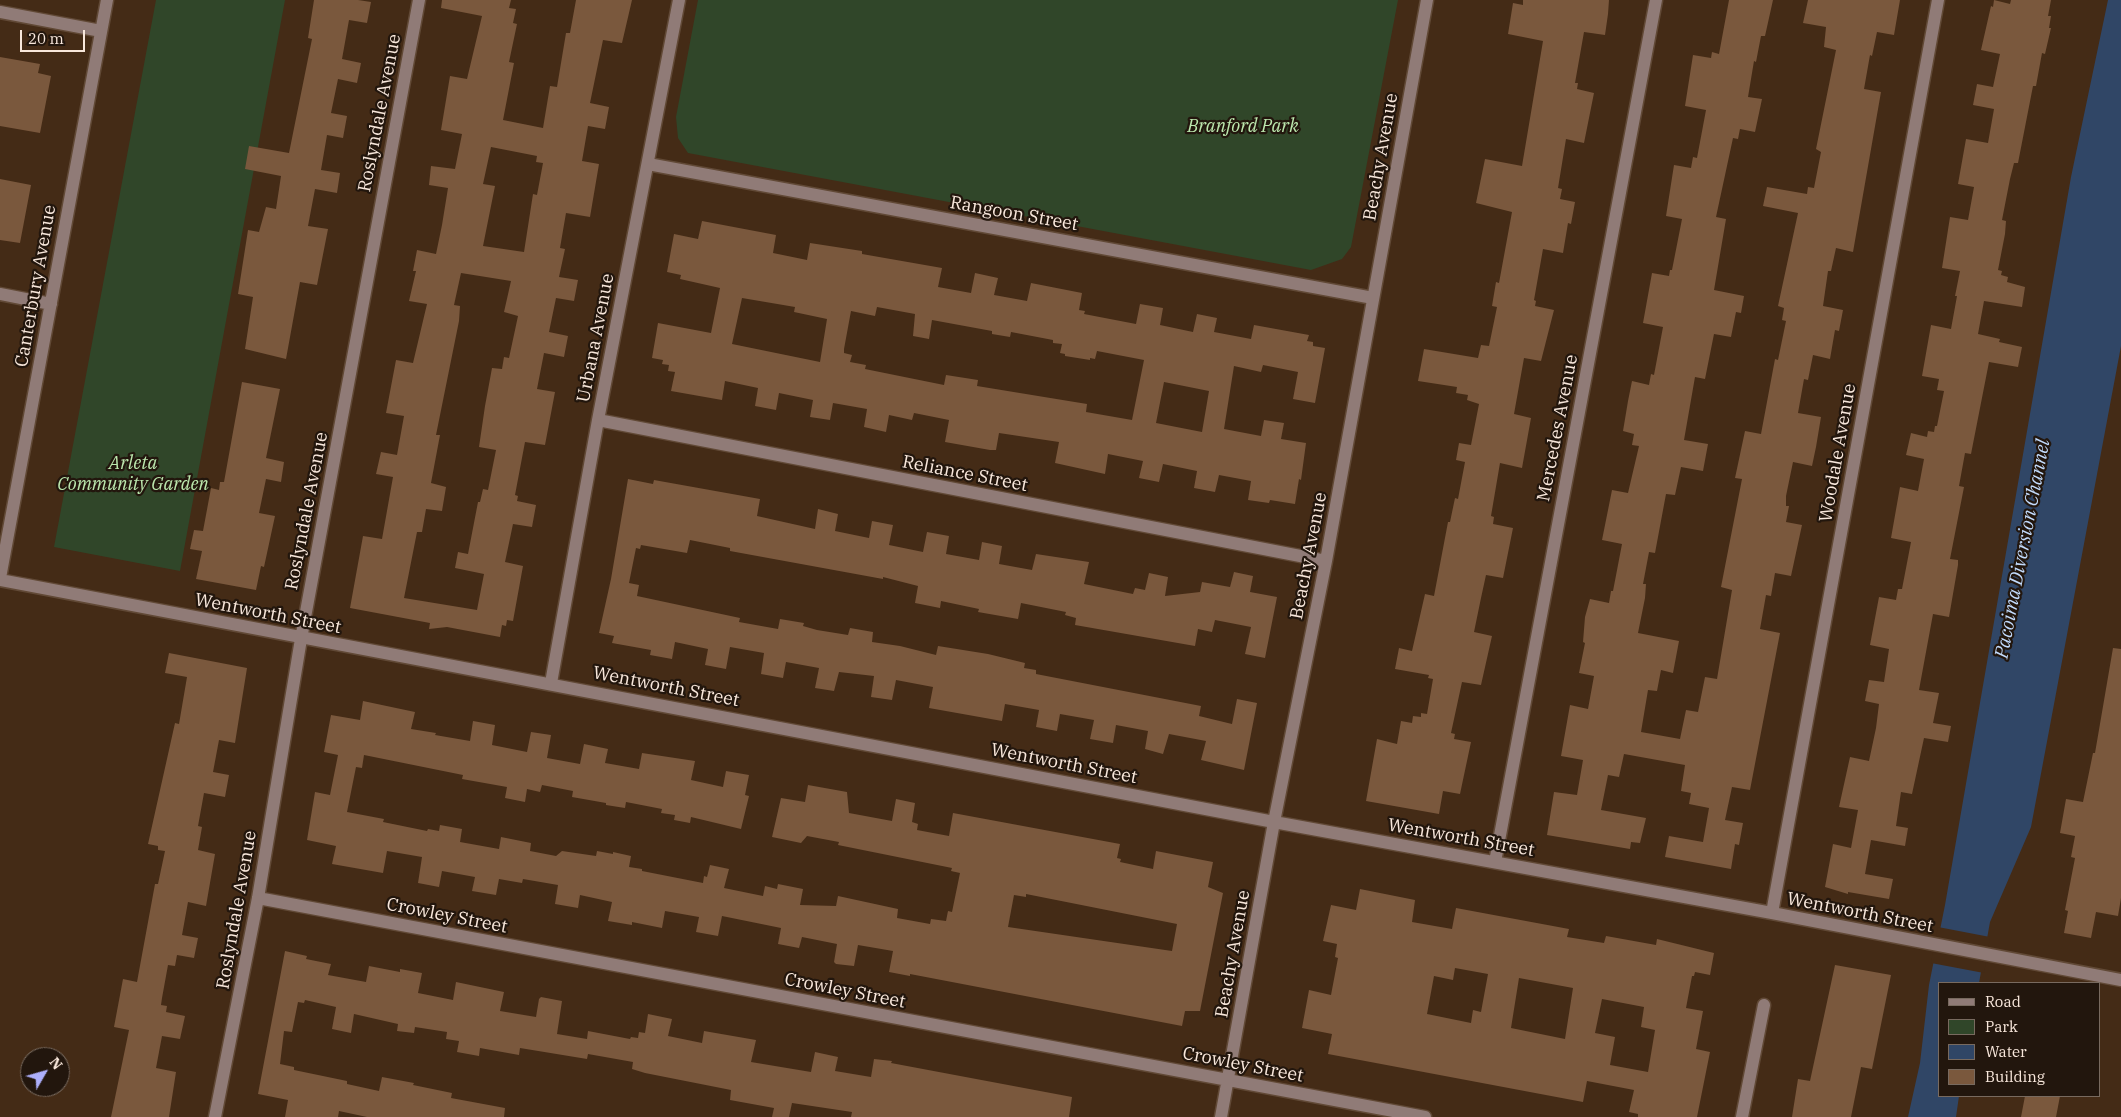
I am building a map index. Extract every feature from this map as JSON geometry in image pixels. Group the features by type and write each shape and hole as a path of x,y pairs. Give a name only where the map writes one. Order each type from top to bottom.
{"street":[{"name":"Canterbury Avenue","path":"0,579 107,0"},
{"name":"Roslyndale Avenue","path":"215,1117 258,898 301,639 419,0"},
{"name":"Urbana Avenue","path":"551,683 598,420 679,0"},
{"name":"Beachy Avenue","path":"1221,1117 1274,822 1326,561 1428,0"},
{"name":"Mercedes Avenue","path":"1495,862 1656,0"},
{"name":"Woodale Avenue","path":"1772,913 1938,0"},
{"path":"0,12 101,31"},
{"name":"Rangoon Street","path":"648,164 1373,298"},
{"path":"0,294 51,304"},
{"name":"Reliance Street","path":"598,420 1326,561"},
{"name":"Wentworth Street","path":"0,579 301,639 551,683 1274,822 1772,913 2121,980"},
{"name":"Crowley Street","path":"258,898 1425,1117"},
{"path":"1742,1117 1764,1005"}],"green space":[{"name":"Arleta Community Garden","path":"156,0 285,0 180,571 54,547"},
{"name":"Branford Park","path":"698,0 1398,0 1351,247 1342,259 1311,270 688,153 678,138 676,117"}],"water":[{"name":"Pacoima Diversion Channel","path":"2108,0 2121,0 2121,346 2031,827 1990,922 1979,982 1938,982 1938,1097 1959,1097 1956,1117 1908,1117 1920,1063 1929,985 1945,905 2071,177"}],"pier":[{"path":"1938,927 1990,937 1984,973 1931,963"}],"building":[{"path":"314,0 358,0 371,2 367,23 349,20 342,59 361,63 357,83 338,79 331,113 347,116 343,138 327,135 321,170 340,173 337,193 315,189 308,226 328,229 317,285 300,282 286,359 245,349 253,297 238,294 248,230 259,232 266,207 276,209 281,176 245,169 249,146 289,153 312,39 308,38"},
{"path":"442,0 511,0 509,8 516,9 513,23 517,24 509,62 514,63 503,120 543,128 550,86 557,87 566,33 570,33 576,0 632,0 622,43 603,40 590,103 609,107 605,129 588,126 582,161 599,164 590,217 566,213 560,248 565,249 559,277 578,280 574,301 556,298 549,332 568,336 564,357 544,353 537,389 555,392 545,445 525,442 515,495 518,496 517,501 536,505 532,527 513,524 505,562 523,566 513,621 507,620 506,626 502,625 500,637 447,627 429,629 430,623 350,608 363,536 382,539 393,477 376,474 381,452 397,455 404,416 386,413 396,360 413,363 427,304 409,301 416,271 413,271 417,250 436,254 442,225 448,188 429,185 431,166 455,169 462,134 441,130 450,76 467,79 482,16 441,8","holes":["491,147 537,156 536,162 543,163 537,195 533,194 524,252 483,246 495,186 483,184","461,273 511,281 504,312 518,316 509,358 504,357 502,369 492,368 485,406 479,447 496,450 488,490 483,489 480,502 478,502 468,554 458,552 455,568 484,574 477,610 404,598 417,532 422,532 426,509 442,511 446,487 431,483 440,435 436,435 459,321 460,306 454,305"]},
{"path":"1523,0 1609,0 1605,35 1584,32 1575,83 1578,83 1577,89 1594,93 1584,143 1566,139 1558,188 1562,189 1560,199 1575,202 1571,224 1568,223 1563,253 1543,249 1534,300 1536,301 1535,306 1554,310 1541,361 1524,358 1514,414 1531,418 1522,468 1500,463 1491,516 1494,517 1493,524 1513,528 1503,578 1486,575 1474,632 1492,636 1481,685 1462,682 1451,733 1455,734 1454,739 1471,742 1460,794 1443,791 1439,814 1366,801 1377,739 1397,744 1401,721 1412,723 1413,716 1421,717 1421,713 1427,714 1433,679 1428,678 1429,675 1395,669 1399,648 1412,651 1425,594 1434,596 1448,522 1450,522 1455,498 1458,499 1465,462 1456,460 1459,443 1471,445 1479,404 1467,400 1468,395 1456,393 1457,387 1418,381 1424,349 1478,358 1481,345 1489,346 1497,307 1492,306 1496,282 1499,283 1512,212 1476,203 1485,159 1522,166 1543,41 1508,34 1513,3 1523,5"},
{"path":"1729,0 1773,0 1765,36 1761,36 1756,62 1754,61 1748,97 1762,99 1755,132 1740,129 1738,139 1733,138 1716,217 1726,219 1714,290 1744,296 1741,313 1736,312 1731,337 1714,334 1705,379 1695,377 1684,440 1708,444 1703,471 1681,467 1675,495 1666,494 1655,553 1649,552 1643,584 1646,584 1645,598 1638,633 1679,641 1673,673 1661,670 1657,691 1648,690 1641,732 1680,739 1686,710 1698,712 1705,677 1717,679 1732,590 1721,587 1742,479 1735,478 1745,431 1761,434 1775,359 1778,360 1786,321 1782,320 1784,308 1778,306 1798,213 1763,206 1767,187 1807,194 1808,187 1814,188 1821,152 1816,149 1836,50 1824,47 1826,27 1803,23 1808,0 1900,0 1894,35 1877,32 1872,56 1870,55 1864,89 1881,92 1853,252 1836,248 1831,271 1828,271 1823,306 1843,310 1839,331 1835,330 1830,359 1813,355 1808,380 1804,379 1798,413 1821,417 1812,466 1793,462 1786,496 1786,506 1789,506 1786,522 1802,525 1791,576 1775,573 1771,596 1766,595 1760,629 1780,633 1750,790 1732,787 1725,820 1743,823 1739,845 1735,844 1731,869 1665,857 1669,836 1703,842 1709,808 1689,804 1691,793 1681,791 1685,765 1624,754 1619,777 1608,775 1601,810 1646,818 1640,843 1631,842 1630,849 1547,835 1554,792 1577,795 1583,760 1561,756 1570,705 1588,709 1594,676 1579,673 1585,643 1583,642 1585,617 1590,599 1609,603 1611,591 1613,591 1622,544 1602,540 1612,490 1628,493 1639,446 1632,445 1634,434 1623,431 1628,401 1632,381 1649,385 1651,374 1654,375 1663,327 1643,323 1652,273 1669,276 1670,270 1672,270 1682,219 1666,216 1674,165 1691,168 1693,157 1697,158 1706,110 1685,106 1693,55 1711,58 1712,52 1719,54"},
{"path":"1994,0 2010,4 2011,0 2051,0 2048,16 2051,16 2049,28 2051,28 2045,54 2042,53 2036,86 2033,86 2018,163 2014,163 2002,220 2006,221 2005,234 1998,270 2002,271 2001,275 2008,277 2007,282 2025,287 2022,307 1984,301 1978,334 2000,339 1999,342 2022,347 2018,367 1989,362 1971,454 1965,453 1959,486 1964,487 1950,559 1958,560 1958,565 1949,617 1933,614 1919,690 1939,693 1933,723 1951,726 1948,742 1924,738 1912,794 1901,792 1896,826 1908,828 1905,846 1871,840 1865,874 1893,879 1889,899 1848,892 1848,894 1825,887 1833,844 1851,848 1858,810 1839,807 1850,757 1869,761 1876,728 1879,704 1865,701 1869,680 1884,682 1889,649 1870,645 1879,597 1896,600 1898,589 1902,589 1911,542 1891,538 1900,487 1918,491 1924,459 1906,455 1911,433 1927,437 1928,431 1934,432 1944,391 1937,390 1939,379 1922,376 1931,325 1951,329 1960,271 1942,268 1950,217 1968,220 1974,187 1958,184 1966,139 1988,143 1994,109 1973,105 1977,84 1993,87 2000,54 1981,50"},
{"path":"0,57 40,64 38,73 51,76 40,133 0,126"},
{"path":"0,179 31,185 20,243 0,240"},
{"path":"702,221 776,235 773,253 807,260 810,243 862,251 862,254 942,268 938,287 971,293 975,273 998,278 994,295 1027,301 1031,283 1082,293 1079,310 1085,311 1084,314 1136,324 1140,304 1163,308 1160,325 1193,332 1197,314 1217,318 1214,332 1251,339 1254,325 1309,335 1307,341 1313,342 1313,346 1325,348 1315,403 1293,399 1298,372 1263,365 1261,372 1234,366 1224,429 1261,436 1264,420 1284,423 1281,439 1306,443 1301,480 1299,479 1295,504 1270,500 1269,503 1248,500 1251,481 1219,475 1215,492 1194,488 1197,471 1163,464 1159,482 1139,478 1143,461 1108,454 1105,474 1055,463 1059,442 999,433 996,450 945,442 949,420 914,413 912,420 889,415 886,432 864,427 867,409 833,403 830,420 810,417 813,400 779,393 776,410 755,406 758,388 725,381 722,400 671,391 675,372 668,371 669,365 662,364 663,360 652,358 658,323 711,333 720,288 680,279 681,275 667,272 674,234 698,239","holes":["742,298 795,307 794,312 827,319 820,362 732,344","877,307 915,314 913,336 929,339 932,320 992,331 992,334 1010,337 1011,332 1053,340 1053,343 1062,344 1060,353 1065,354 1065,356 1090,360 1090,358 1095,359 1097,351 1144,360 1132,420 1086,412 1087,404 977,386 978,380 946,375 944,385 865,369 866,365 850,362 852,355 844,353 851,311 875,316","1164,382 1209,391 1202,432 1156,423"]},
{"path":"242,382 280,389 266,458 284,462 281,482 266,479 259,513 275,516 264,567 261,566 256,590 196,579 202,551 190,549 194,530 203,531 211,488 219,490 220,482 224,482"},
{"path":"628,479 653,484 654,480 760,499 757,516 815,529 818,509 838,514 835,531 869,538 872,521 893,525 889,545 923,552 927,532 949,536 946,554 979,560 982,542 1002,546 999,564 1032,570 1036,554 1089,562 1084,584 1133,594 1135,588 1145,590 1149,573 1168,577 1165,596 1200,592 1202,582 1230,587 1234,572 1253,576 1250,592 1277,597 1265,658 1245,654 1251,627 1215,620 1212,632 1198,629 1195,646 1075,625 1076,618 1065,615 1066,612 1021,603 1018,619 978,612 979,609 941,601 940,608 915,603 918,586 883,577 883,579 730,551 730,548 690,540 687,553 641,545 640,549 636,548 629,583 639,585 637,596 740,618 739,622 778,629 780,619 804,623 803,626 817,630 848,635 850,628 873,632 872,642 900,646 936,655 938,646 988,654 1025,663 1024,668 1036,670 1036,674 1201,706 1199,716 1232,724 1237,699 1257,703 1244,770 1201,760 1206,741 1169,734 1163,754 1145,749 1148,731 1116,725 1113,743 1090,739 1094,720 1060,714 1057,731 1036,727 1039,710 1005,704 1002,721 929,708 933,687 896,680 892,700 871,697 874,676 839,672 834,691 815,688 819,668 786,662 783,678 761,674 764,653 730,647 726,669 705,665 708,649 675,642 672,659 650,655 651,650 612,643 614,636 599,633 611,579"},
{"path":"2113,648 2121,649 2121,898 2118,916 2096,912 2091,938 2064,933 2068,911 2065,910 2075,858 2071,857 2075,836 2060,833 2066,799 2083,802 2093,753 2095,753"},
{"path":"169,653 247,668 235,743 219,740 213,772 229,775 225,797 204,793 198,826 202,827 198,850 215,854 206,906 188,902 182,935 198,938 194,958 177,955 175,966 168,965 162,998 161,1005 167,1006 166,1012 185,1016 180,1039 162,1036 156,1068 176,1072 169,1117 111,1117 129,1030 114,1027 123,979 137,982 155,884 158,884 165,851 158,850 158,846 148,844 175,723 179,724 187,677 165,673"},
{"path":"363,701 415,712 411,729 436,733 435,735 470,741 473,721 495,725 492,745 527,752 531,732 551,735 547,758 580,764 584,744 608,749 605,763 639,769 642,753 695,761 691,780 723,787 726,771 749,775 745,795 749,796 741,829 691,817 690,823 674,820 675,815 661,813 662,809 626,802 625,808 606,805 606,803 572,797 573,791 542,785 540,792 527,789 525,802 505,798 507,787 462,779 463,775 364,755 362,768 356,767 347,812 384,819 383,822 427,831 428,829 439,831 440,825 462,829 460,842 499,849 501,837 531,843 530,851 556,856 562,851 596,856 597,851 613,854 613,852 631,856 629,867 703,883 704,876 707,877 710,865 729,869 724,888 763,896 765,886 777,889 778,884 803,889 800,905 836,906 838,896 898,909 897,918 930,924 931,919 946,921 948,911 952,912 960,873 951,871 952,868 838,845 839,842 807,836 801,843 772,837 781,798 805,802 808,785 847,792 849,813 892,821 896,799 915,803 912,822 918,824 917,830 949,836 953,813 1120,844 1117,858 1121,859 1120,862 1153,869 1156,851 1213,862 1208,887 1223,893 1200,1011 1185,1011 1182,1026 910,974 910,976 889,972 893,951 858,945 854,966 836,964 834,962 837,944 802,937 799,948 778,944 781,928 722,916 718,936 696,932 699,917 665,911 662,928 632,922 632,925 608,921 612,902 580,895 578,908 555,904 558,885 523,879 522,883 499,879 496,895 472,891 475,877 442,871 439,887 418,883 422,857 387,851 383,873 332,864 336,846 307,840 315,792 330,795 338,755 324,752 331,715 360,720","holes":["1026,894 1177,924 1172,951 1008,927 1014,895 1026,897"]},
{"path":"1360,889 1415,900 1412,922 1452,929 1456,908 1569,929 1567,937 1604,943 1606,936 1656,945 1657,939 1714,953 1710,975 1695,972 1694,976 1692,976 1686,1008 1703,1011 1696,1049 1710,1052 1697,1117 1638,1117 1638,1114 1629,1112 1634,1090 1587,1081 1583,1102 1328,1054 1332,1034 1302,1028 1309,990 1331,995 1338,958 1335,957 1337,944 1323,941 1331,905 1356,910","holes":["1455,968 1488,974 1481,1012 1473,1010 1471,1023 1427,1014 1434,976 1453,980","1519,978 1573,988 1565,1039 1511,1028","1602,999 1644,1007 1641,1027 1655,1030 1648,1072 1610,1065 1615,1037 1595,1033"]},
{"path":"285,951 307,956 306,959 331,964 328,975 366,982 369,966 400,972 400,969 422,973 418,993 453,1000 456,982 504,992 500,1011 536,1017 541,997 562,1001 557,1034 587,1039 588,1031 630,1039 631,1037 638,1038 639,1032 645,1033 648,1014 672,1019 668,1036 702,1043 704,1031 756,1040 751,1062 811,1072 815,1052 838,1057 835,1071 871,1077 874,1059 892,1061 891,1063 1072,1097 1069,1117 851,1117 852,1112 792,1103 789,1117 772,1117 774,1108 730,1100 731,1090 645,1073 632,1069 633,1062 588,1054 587,1059 520,1048 519,1055 480,1048 479,1056 457,1052 459,1041 446,1039 447,1032 415,1027 414,1033 397,1031 398,1024 354,1014 351,1033 332,1029 336,1007 305,1000 304,1003 298,1002 292,1032 284,1031 280,1064 294,1067 294,1070 347,1081 347,1084 379,1091 382,1077 414,1083 413,1085 452,1093 451,1098 505,1108 504,1117 367,1117 339,1111 338,1117 285,1117 288,1100 258,1094"},
{"path":"1835,965 1891,975 1872,1069 1861,1067 1851,1117 1792,1117 1798,1079 1810,1081"},
{"path":"2025,1097 2060,1097 2056,1117 2021,1117"}]}
